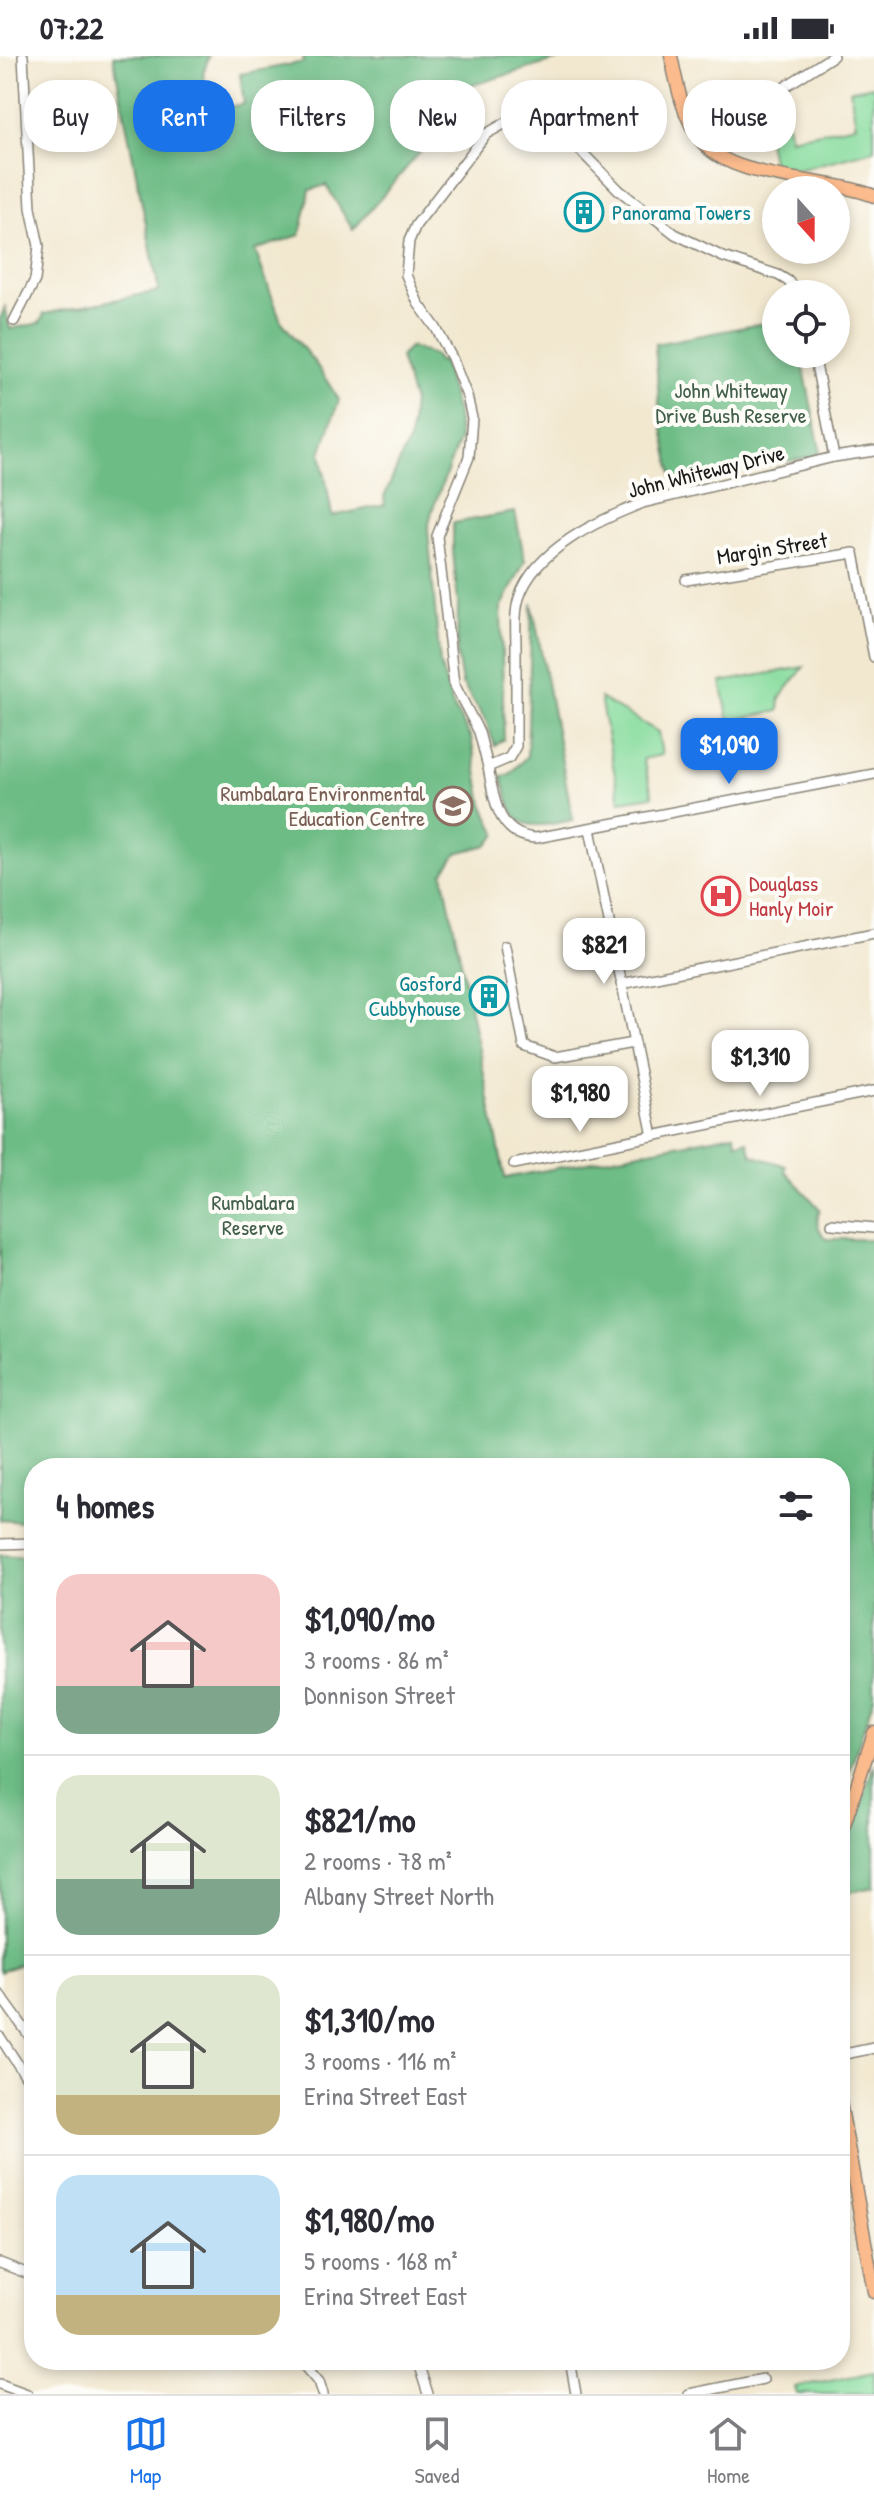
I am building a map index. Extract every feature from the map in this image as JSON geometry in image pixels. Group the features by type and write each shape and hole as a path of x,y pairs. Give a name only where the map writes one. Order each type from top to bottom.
{"main road":[{"path":"671,56 691,125 703,144 718,156 749,169 819,181 874,196"},
{"path":"850,1806 874,1733"},
{"path":"850,2158 874,2292"}],"street":[{"path":"14,321 35,280 39,246 31,208 23,56"},
{"path":"795,80 833,56"},
{"path":"786,280 723,257 675,234 619,190 561,131 538,119 511,120 497,125 486,134 416,225 409,241 406,275 418,303 452,358 472,418 469,457 437,536 454,684 479,732 498,812 515,834 536,838 590,829 874,774"},
{"path":"817,368 834,457 874,451"},
{"name":"John Whiteway Drive","path":"488,767 509,758 516,746 516,620 519,599 538,567 556,550 643,503 834,457"},
{"name":"Margin Street","path":"686,580 854,553 874,657"},
{"path":"590,829 653,1136"},
{"path":"621,984 874,933"},
{"path":"505,946 524,1046 555,1057 633,1043"},
{"path":"514,1164 874,1091"},
{"path":"832,1224 874,1228"},
{"path":"0,1544 24,1543"},
{"path":"0,1995 24,2028"},
{"path":"0,2037 24,2074"},
{"path":"850,2053 874,2048"},
{"path":"0,2263 24,2272"},
{"path":"310,2370 319,2381 323,2394"},
{"path":"420,2370 428,2394"},
{"path":"572,2370 576,2394"},
{"path":"689,2394 763,2379"},
{"path":"0,2384 27,2394"}],"green space":[{"name":"Rumbalara Reserve","path":"113,56 209,56 203,74 204,80 133,80 133,152 235,152 235,106 244,104 240,74 304,62 303,56 571,56 485,81 390,80 390,152 420,152 353,230 326,185 310,190 300,235 255,250 281,321 316,364 339,400 321,453 332,516 385,505 384,497 410,438 413,400 400,357 410,347 434,355 439,362 443,360 457,414 459,440 428,529 440,664 453,706 471,738 483,804 497,835 487,845 457,853 443,873 505,1178 734,1134 737,1143 747,1141 752,1155 786,1166 785,1171 820,1209 818,1225 827,1239 874,1239 874,1697 850,1769 850,1458 24,1458 24,1522 0,1520 0,319 5,307 10,329 40,323 44,314 159,291"},
{"path":"874,86 874,150 801,169 773,167 770,152 796,152 796,137 856,125 850,90"},
{"name":"John Whiteway Drive Bush Reserve","path":"762,324 762,368 804,368 820,449 816,456 674,482 660,415 655,344"},
{"path":"515,512 525,561 501,608 504,739 495,746 486,721 462,684 457,654 458,603 453,523"},
{"path":"532,603 573,820 542,825 531,825 516,816 502,776 510,774 527,756"},
{"path":"804,667 780,698 779,711 729,721 721,682"},
{"path":"600,698 658,732 662,755 643,759 653,796 620,801"},
{"path":"0,1555 24,1556 24,1963 0,1972"},
{"path":"874,1763 874,1887 850,1892 850,1841"},
{"path":"874,2371 874,2394 797,2394 795,2387"}],"place":[{"name":"Panorama Towers","path":"584,212"},
{"name":"Rumbalara Environmental Education Centre","path":"453,806"},
{"name":"Douglass Hanly Moir","path":"721,896"},
{"name":"Gosford Cubbyhouse","path":"489,996"}]}
